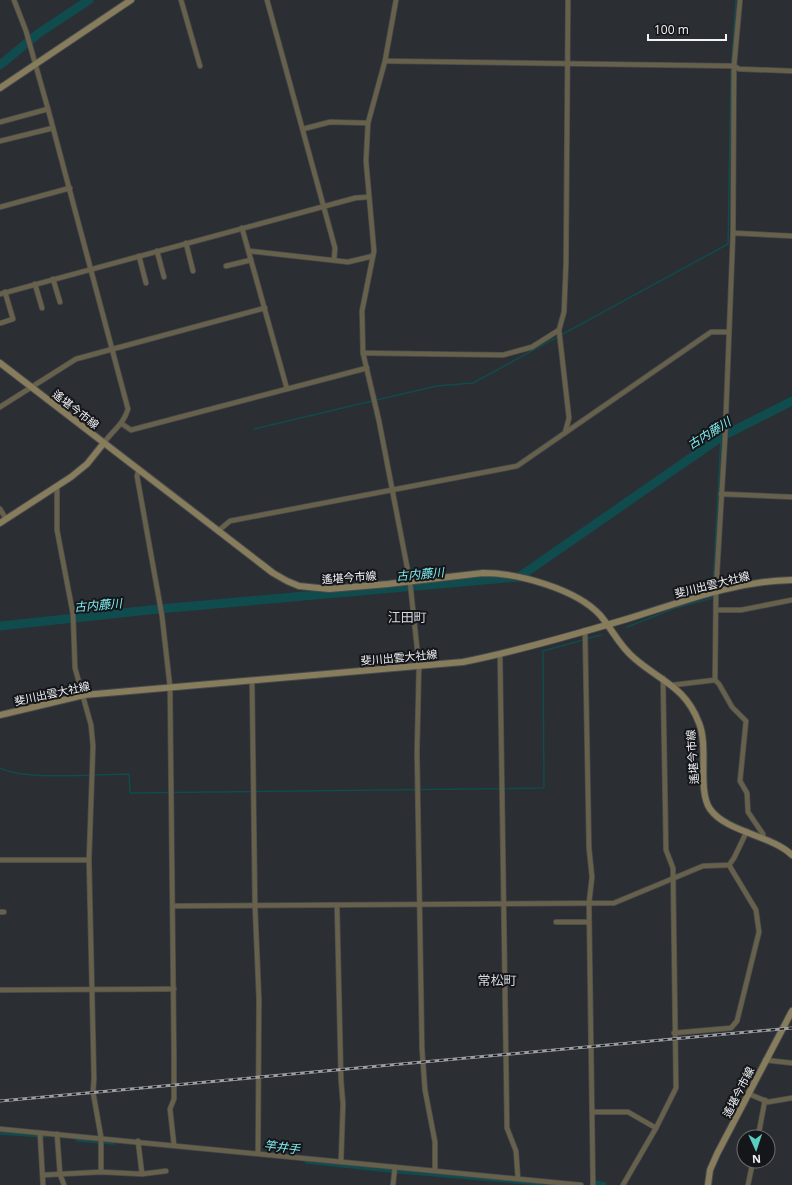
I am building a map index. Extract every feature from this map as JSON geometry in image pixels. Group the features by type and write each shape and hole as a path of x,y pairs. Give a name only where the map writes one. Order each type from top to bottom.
{"main road":[{"path":"0,88 35,62 131,0"},
{"name":"遙堪今市線","path":"0,362 103,444 139,469 273,573 287,581 300,586 329,589 410,582 483,573 512,575 525,578 580,600 592,607 632,657 673,685 687,701 700,724 703,738 704,783 707,803 711,810 718,816 784,848 792,854"},
{"path":"0,523 57,487 87,464 103,444"},
{"name":"斐川出雲大社線","path":"0,715 84,695 463,662 500,654 607,624 716,590 742,584 792,580"},
{"name":"遙堪今市線","path":"708,1185 710,1170 717,1154 792,1011"}],"street":[{"path":"14,0 26,31 54,128 128,409 122,424 103,444"},
{"path":"181,0 200,66"},
{"path":"267,0 335,248 334,260"},
{"path":"396,0 385,62 368,122 366,161 374,251 362,311 363,353 410,582 419,666 418,752 422,1049 425,1090 435,1142 435,1170"},
{"path":"565,433 569,418 559,330 564,312 566,264 568,0"},
{"path":"740,0 734,66 733,233 728,332 726,420 716,590 715,680 719,684 732,707 746,721 740,781 747,793 748,812 763,834 764,838"},
{"path":"385,62 734,66 739,70 792,72"},
{"path":"0,122 48,109"},
{"path":"303,129 330,122 368,122"},
{"path":"0,141 54,128"},
{"path":"0,207 70,188"},
{"path":"2,323 13,319 3,293 323,206 355,198 368,197"},
{"path":"242,228 287,389"},
{"path":"733,233 792,236"},
{"path":"186,243 193,271"},
{"path":"157,251 164,277"},
{"path":"248,251 348,262 372,256"},
{"path":"139,256 146,282"},
{"path":"226,266 251,260"},
{"path":"53,279 60,302"},
{"path":"35,284 42,308"},
{"path":"0,406 76,359 265,308"},
{"path":"363,353 503,355 532,347 559,330"},
{"path":"218,531 230,521 517,466 711,332 728,332"},
{"path":"122,424 131,430 367,368"},
{"path":"139,469 137,476 162,616 170,687 174,989 174,1099 170,1109 174,1145"},
{"path":"57,487 57,530 73,614 75,668 84,695 91,725 93,746 89,860 94,1079 93,1092 101,1137 101,1172"},
{"path":"721,494 792,497"},
{"path":"0,509 6,519"},
{"path":"716,610 740,610 792,600"},
{"path":"585,630 589,848 592,877 589,903 589,922 593,1185"},
{"path":"500,654 507,1128 516,1151 518,1179"},
{"path":"623,1185 656,1128 676,1088 674,1033 673,868 666,850 663,678"},
{"path":"252,680 255,906 259,1000 258,1153"},
{"path":"673,685 715,680"},
{"path":"729,865 747,831"},
{"path":"0,860 89,860"},
{"path":"173,906 614,903 673,877 703,866 729,865"},
{"path":"674,1033 731,1028 737,1021 759,932 756,910 729,865"},
{"path":"337,905 341,1080 343,1104 341,1161"},
{"path":"556,922 589,922"},
{"path":"0,990 92,988 174,989"},
{"path":"765,1060 792,1063"},
{"path":"748,1094 768,1102 792,1098"},
{"path":"760,1129 765,1100"},
{"path":"592,1112 628,1112 656,1128"},
{"path":"0,1129 101,1137 581,1185"},
{"path":"40,1133 43,1185"},
{"path":"57,1134 60,1174 64,1185"},
{"path":"138,1141 142,1174"},
{"path":"393,1185 395,1167"},
{"path":"748,1185 751,1169"},
{"path":"42,1175 101,1172 142,1174 166,1171"}],"waterway":[{"path":"0,65 39,33 89,0"},
{"path":"376,400 437,386 473,383 728,244 731,73 736,0"},
{"path":"254,429 372,401"},
{"name":"古内藤川","path":"0,626 159,609 519,577 721,437 792,401"},
{"path":"713,586 721,437"},
{"path":"627,627 675,608 713,598"},
{"path":"0,768 11,772 43,776 129,774 130,793 544,788 543,651 601,635"},
{"name":"竿井手","path":"0,1132 44,1135"},
{"name":"竿井手","path":"78,1139 113,1142"},
{"name":"竿井手","path":"307,1161 400,1171 541,1183"},
{"name":"竿井手","path":"595,1185 595,1183 604,1185"}],"railway":[{"path":"0,1101 792,1028"}],"district":[{"name":"江田町","path":"407,617"},
{"name":"常松町","path":"497,980"}]}
